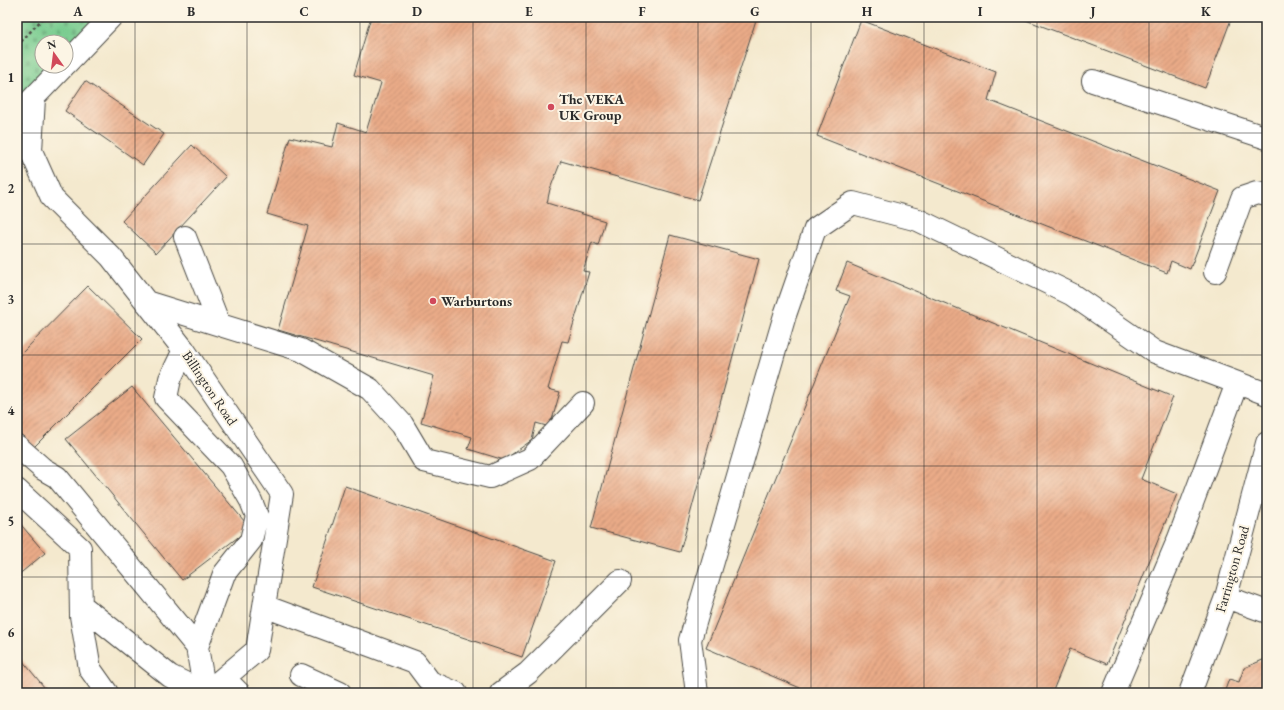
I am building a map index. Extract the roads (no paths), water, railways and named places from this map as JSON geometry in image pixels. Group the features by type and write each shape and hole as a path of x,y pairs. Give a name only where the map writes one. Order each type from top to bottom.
{"street":[{"path":"74,56 111,17"},
{"path":"17,116 57,74"},
{"path":"1093,81 1267,138"},
{"name":"Billington Road","path":"34,98 31,151 52,198 111,257 184,350 282,494 257,650 205,693"},
{"path":"1214,272 1242,198 1257,193 1267,195"},
{"path":"697,693 690,640 785,315 815,229 852,203 918,220 1071,294 1155,352 1267,394"},
{"path":"185,237 219,324"},
{"path":"146,302 301,350 370,389 402,424 424,461 490,477 530,459 583,403"},
{"path":"184,350 170,379 166,398 231,466 251,501 257,516 251,540 224,574 197,647"},
{"path":"1113,693 1179,538 1237,383"},
{"name":"Farrington Road","path":"1190,693 1226,597 1267,443"},
{"path":"17,446 43,469 56,477 197,647 205,693"},
{"path":"17,490 80,548 81,616 90,669 107,693"},
{"path":"501,693 528,673 620,581"},
{"path":"1226,597 1267,612"},
{"path":"81,605 170,676 205,693"},
{"path":"264,606 415,662 430,682 456,693"},
{"path":"301,675 340,693"},
{"path":"224,678 239,693"}],"place":[{"name":"The VEKA UK Group","path":"551,107"},
{"name":"Warburtons","path":"433,301"}]}
